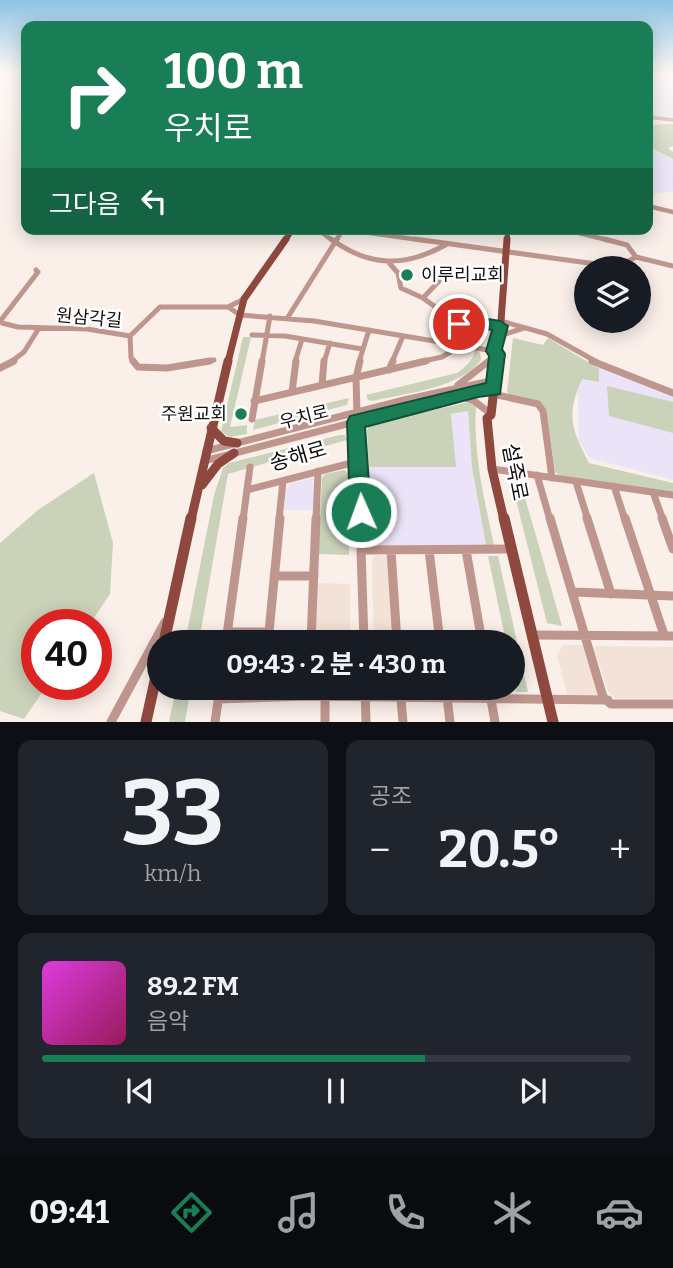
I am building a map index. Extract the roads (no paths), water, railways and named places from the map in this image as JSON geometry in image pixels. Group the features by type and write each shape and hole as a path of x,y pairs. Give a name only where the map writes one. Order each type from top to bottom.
{"main road":[{"path":"167,630 211,428 244,299 289,235"},
{"name":"설죽로","path":"507,235 501,324 496,337 491,415 487,418 492,470 553,722"},
{"path":"198,491 210,473 235,448 211,428"},
{"path":"146,722 151,700"}],"street":[{"path":"653,118 673,120"},
{"path":"653,207 673,212"},
{"path":"325,235 356,258 390,264 447,244"},
{"path":"288,317 340,235"},
{"path":"385,235 574,261"},
{"path":"589,235 627,244 635,256"},
{"path":"651,261 673,266"},
{"path":"390,264 398,273 401,288 423,298 459,324 470,321 527,327 547,334 583,357 673,393"},
{"name":"원삼각길","path":"36,270 38,272 35,280 14,301 1,320 8,326 87,329 130,336 138,330 149,312 159,307 228,307 244,299"},
{"path":"423,298 439,281"},
{"path":"228,307 240,316 288,317 496,353"},
{"path":"251,419 270,316"},
{"path":"496,337 527,327"},
{"path":"0,368 20,358 39,328"},
{"path":"364,630 356,378 369,330"},
{"path":"252,335 302,338 362,348"},
{"path":"130,336 131,358 138,367 167,368 214,360"},
{"path":"389,370 403,336"},
{"path":"292,392 295,362 302,338"},
{"path":"322,385 323,364 330,343"},
{"path":"254,401 448,355 453,344"},
{"path":"450,389 496,353"},
{"path":"494,388 538,404 544,411 552,478"},
{"name":"우치로","path":"204,461 235,448 356,417 450,389 494,388"},
{"name":"우치로","path":"356,417 494,388"},
{"path":"456,396 474,400 491,415"},
{"name":"우치로","path":"206,450 235,448"},
{"name":"송해로","path":"247,490 359,461"},
{"path":"228,630 250,467"},
{"path":"492,470 673,495"},
{"path":"311,630 318,471"},
{"path":"537,475 603,697 620,704 673,704"},
{"path":"269,630 283,481"},
{"path":"576,482 611,594"},
{"path":"533,635 669,636 651,596 614,486"},
{"path":"653,492 673,549"},
{"path":"429,550 439,630"},
{"path":"466,550 480,630"},
{"path":"362,551 512,550"},
{"path":"391,551 396,630"},
{"path":"274,576 313,576"},
{"path":"573,592 673,596"},
{"path":"111,722 171,611"},
{"path":"525,697 608,700"},
{"path":"215,722 218,700"},
{"path":"325,700 325,722"},
{"path":"365,700 366,722"},
{"path":"401,700 402,722"},
{"path":"447,700 450,722"},
{"path":"491,700 495,722"}],"place":[{"name":"이루리교회","path":"407,275"},
{"name":"주원교회","path":"241,414"}]}
